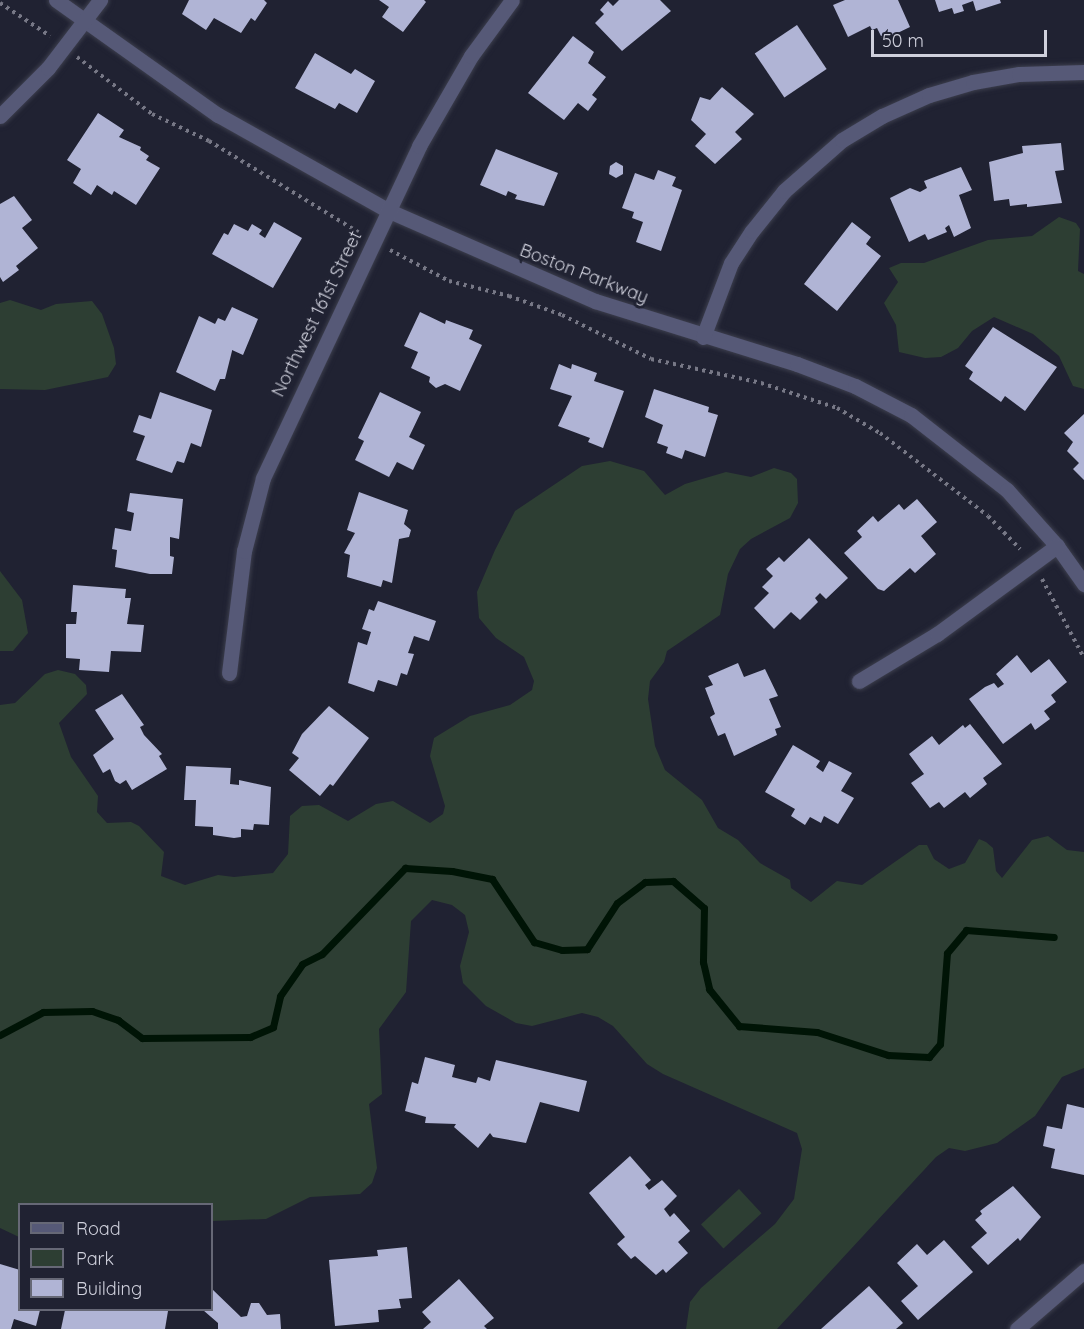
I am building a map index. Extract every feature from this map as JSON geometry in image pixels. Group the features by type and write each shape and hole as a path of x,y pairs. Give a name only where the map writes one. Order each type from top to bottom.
{"street":[{"name":"Boston Parkway","path":"56,0 218,115 389,211 575,293 703,337 807,368 855,386 910,415 1007,490 1057,546 1084,584"},
{"path":"0,116 64,47 100,0"},
{"name":"Northwest 161st Street","path":"229,673 244,552 262,478 440,106 471,56 512,0"},
{"path":"703,337 731,263 752,231 784,191 842,140 882,116 929,95 973,82 1019,74 1084,72"},
{"path":"859,681 937,634 1057,546"},
{"path":"1017,1329 1084,1270"}],"path":[{"path":"0,3 64,47 152,114 209,141 374,241 449,281 508,296 562,315 651,359 761,383 837,408 880,433 988,516 1032,566 1056,598 1084,658"}],"green space":[{"path":"1059,217 1076,223 1080,229 1078,271 1084,274 1084,389 1073,386 1059,356 1033,334 994,317 972,331 958,348 941,357 925,358 899,352 896,325 884,303 898,282 889,268 901,263 924,263 988,240 1032,236"},
{"path":"10,300 41,310 56,304 92,301 102,314 114,348 116,364 108,377 45,390 0,389 0,303"},
{"path":"610,461 644,471 665,495 685,484 726,472 751,477 774,468 791,473 797,479 798,503 790,518 751,539 740,549 728,574 720,615 667,651 664,662 650,681 648,699 655,746 665,770 702,800 718,828 738,840 760,863 790,880 791,888 811,902 837,881 862,885 919,845 927,845 934,859 949,869 965,863 979,839 993,848 996,871 1002,878 1032,840 1048,836 1067,850 1084,852 1084,1068 1062,1077 1035,1116 997,1143 965,1151 949,1148 936,1157 777,1329 686,1329 690,1302 701,1288 775,1224 794,1199 802,1149 797,1133 663,1074 647,1064 613,1026 598,1017 582,1013 532,1026 516,1023 486,1006 463,983 460,966 469,932 465,915 452,905 432,900 411,921 406,992 379,1029 382,1094 369,1104 377,1168 372,1183 360,1194 310,1197 266,1219 213,1221 213,1203 18,1203 18,1237 0,1228 0,705 15,703 45,674 58,670 75,674 86,685 87,694 59,723 71,757 98,796 97,812 107,823 131,822 139,826 164,852 161,876 185,885 218,875 234,877 273,873 288,854 290,816 302,806 319,805 348,821 376,804 393,801 430,823 443,814 445,806 430,756 434,738 470,716 510,705 532,690 534,681 524,657 496,638 479,618 477,592 515,511 582,466"},
{"path":"0,571 22,600 28,633 13,651 0,651"},
{"path":"739,1189 762,1213 723,1249 701,1224"}],"building":[{"path":"189,0 264,0 267,3 255,21 251,18 241,33 214,18 206,30 182,14"},
{"path":"379,0 424,0 426,2 403,32 382,17 389,7"},
{"path":"619,0 660,0 671,11 622,51 595,23 604,14 600,10 608,1 613,6"},
{"path":"845,0 898,0 910,27 883,40 877,28 872,30 870,26 848,37 833,5"},
{"path":"935,0 1000,0 1001,3 976,11 973,1 962,5 964,11 954,14 952,8 939,12"},
{"path":"797,25 827,69 784,97 755,54"},
{"path":"573,36 594,52 588,63 606,77 592,95 597,99 588,111 578,103 564,120 528,93"},
{"path":"315,53 351,74 355,69 375,81 357,113 339,103 335,109 295,88"},
{"path":"722,87 754,114 735,132 742,139 715,164 695,146 706,134 691,120 700,97 710,100"},
{"path":"98,113 124,130 119,137 141,147 140,150 149,156 146,160 160,168 136,205 114,191 112,195 97,185 91,195 73,183 81,169 67,160"},
{"path":"1061,143 1064,170 1055,171 1062,203 1027,207 1027,204 1010,206 1009,199 994,201 989,162 1023,153 1022,146"},
{"path":"496,149 558,173 544,206 515,199 517,195 508,191 506,196 480,185"},
{"path":"616,162 623,166 623,174 616,178 609,174 610,166"},
{"path":"961,167 972,190 959,195 971,228 954,237 949,225 945,228 947,232 928,240 925,234 909,242 890,198 910,188 920,192 927,188 924,181"},
{"path":"658,170 676,177 672,186 682,190 661,251 636,242 643,222 632,218 634,212 622,208 635,173 654,180"},
{"path":"14,196 32,220 22,228 38,248 16,266 19,270 3,282 0,277 0,204"},
{"path":"274,222 302,238 273,288 212,254 224,233 228,235 234,224 248,231 252,224 262,230 259,234 265,238"},
{"path":"852,222 871,237 866,244 881,256 837,311 804,284"},
{"path":"232,307 258,319 243,355 232,350 225,379 220,379 215,391 176,372 199,316 215,324 218,318 225,321"},
{"path":"420,312 445,324 446,320 473,330 469,339 482,345 460,391 445,384 436,388 429,382 430,377 411,368 418,352 404,346"},
{"path":"993,327 1057,367 1025,411 1005,396 1001,402 969,379 973,372 965,366"},
{"path":"559,364 571,369 572,364 597,373 594,381 624,391 603,448 588,442 590,438 558,426 572,396 550,389"},
{"path":"654,389 709,407 708,412 718,415 705,457 685,450 682,459 666,453 668,447 657,443 663,425 645,417"},
{"path":"160,392 212,410 201,447 191,443 184,463 177,461 172,473 136,460 145,436 133,432 139,415 151,419"},
{"path":"380,392 421,412 409,437 425,445 413,470 397,462 389,477 355,460 364,441 358,438"},
{"path":"1084,414 1084,480 1073,469 1079,463 1067,451 1073,442 1064,433"},
{"path":"359,492 408,510 404,524 411,530 409,537 399,539 392,583 383,580 381,587 347,577 350,555 344,553 355,533 347,530"},
{"path":"130,493 183,499 179,539 170,537 170,556 174,557 172,574 150,574 115,567 117,550 112,549 115,528 131,531 134,513 127,511"},
{"path":"917,499 937,522 921,536 936,554 915,573 910,568 884,591 878,589 844,553 862,537 857,531 873,516 878,522 899,504 904,510"},
{"path":"809,538 848,578 826,599 820,593 815,598 818,602 800,620 791,612 774,629 754,608 769,593 762,587 773,576 766,569 779,557 784,562"},
{"path":"73,585 126,589 125,598 131,598 127,624 144,625 141,652 111,651 109,672 79,670 80,659 66,658 66,624 76,624 77,612 71,612"},
{"path":"378,601 436,621 429,641 414,636 408,653 414,654 407,675 401,673 397,686 378,680 374,692 348,683 358,642 367,645 371,632 362,629 369,609 374,611"},
{"path":"1017,655 1031,673 1049,659 1067,682 1051,695 1056,702 1044,711 1050,719 1035,730 1031,723 1003,744 969,699 994,683 998,688 1004,684 996,674"},
{"path":"738,663 744,677 765,669 778,696 769,699 781,727 775,729 777,735 734,756 725,733 718,736 710,717 715,714 705,688 713,685 708,676"},
{"path":"122,694 144,725 140,727 144,735 162,754 159,756 167,769 132,790 126,780 120,784 115,781 110,769 103,773 93,755 114,739 95,710"},
{"path":"329,706 369,738 333,786 330,784 320,796 289,770 299,758 292,753 302,734"},
{"path":"970,724 1002,764 983,778 987,784 970,798 965,792 944,808 939,802 930,808 911,783 924,774 909,754 932,736 939,745 963,725 965,728"},
{"path":"793,745 820,761 816,767 823,772 829,761 852,773 841,791 854,798 838,824 824,816 821,823 810,817 805,825 791,816 795,809 765,792"},
{"path":"186,766 231,768 230,784 239,785 239,780 271,787 269,825 254,824 253,830 241,829 241,837 234,838 213,835 213,827 195,826 196,800 184,800"},
{"path":"425,1057 455,1065 452,1077 476,1083 478,1077 490,1081 496,1060 587,1081 579,1112 540,1102 526,1143 493,1137 490,1133 478,1148 454,1127 456,1124 425,1123 426,1117 405,1111 412,1082 418,1084"},
{"path":"1067,1104 1084,1108 1084,1175 1051,1168 1055,1149 1043,1146 1047,1126 1062,1129"},
{"path":"630,1156 651,1180 645,1185 649,1190 662,1180 677,1196 664,1209 670,1217 674,1213 690,1231 678,1242 688,1253 666,1273 663,1269 656,1275 635,1256 631,1259 617,1244 625,1237 589,1193"},
{"path":"1013,1186 1041,1217 1020,1241 1018,1238 988,1265 971,1247 987,1233 975,1220 982,1214 980,1211"},
{"path":"944,1240 973,1272 918,1320 901,1301 918,1286 897,1263 917,1244 927,1255"},
{"path":"407,1247 412,1298 399,1299 401,1308 378,1310 379,1322 335,1326 329,1260 378,1256 377,1250"},
{"path":"0,1264 18,1269 18,1311 40,1311 36,1326 14,1319 11,1329 0,1329"},
{"path":"459,1279 494,1318 484,1326 487,1329 423,1329 431,1322 422,1312"},
{"path":"869,1286 903,1323 896,1329 821,1329"},
{"path":"213,1290 241,1317 247,1316 251,1303 259,1303 267,1315 280,1314 281,1329 218,1329 218,1323 204,1311 213,1311"},
{"path":"65,1311 168,1311 165,1329 61,1329"}],"waterway":[{"path":"0,1035 43,1012 92,1011 118,1020 142,1038 250,1037 273,1027 280,996 302,964 322,954 405,868 452,871 492,879 534,942 562,950 587,949 617,903 645,882 673,881 704,908 703,962 709,989 739,1026 817,1032 888,1055 929,1057 940,1044 947,953 966,930 1054,937"}]}
